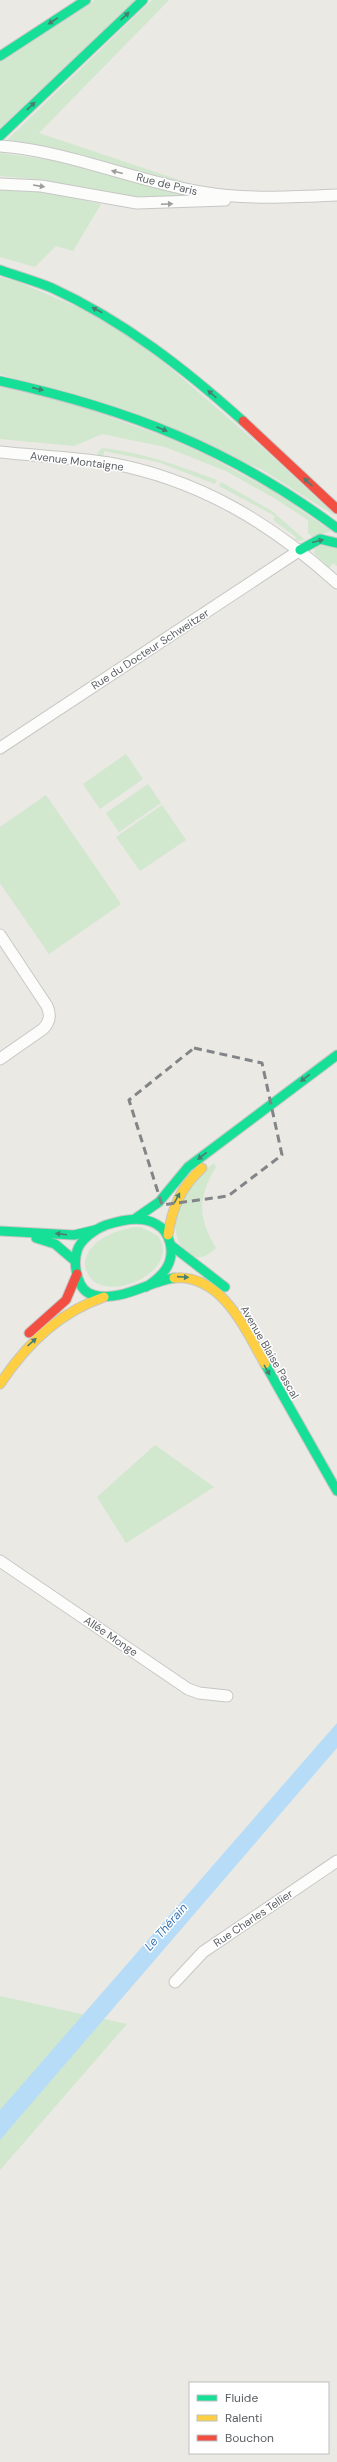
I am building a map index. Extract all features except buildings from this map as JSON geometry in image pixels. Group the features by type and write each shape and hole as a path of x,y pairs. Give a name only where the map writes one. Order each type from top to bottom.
{"main road":[{"path":"0,56 86,0"},
{"path":"2,135 143,0"},
{"path":"0,270 29,279 84,303 151,343 186,370 337,509"},
{"path":"0,381 97,405 186,439 271,483 337,528"},
{"path":"300,550 320,539 337,543"},
{"path":"0,1231 74,1235 136,1218 158,1205 173,1182 188,1167 337,1055"},
{"path":"168,1235 173,1207 178,1196 195,1174 337,1065"},
{"path":"136,1218 154,1222 168,1235 172,1246"},
{"path":"99,1229 83,1241 77,1251 75,1262 77,1274 87,1290 104,1297"},
{"path":"0,1239 27,1238 44,1240 59,1247 75,1262"},
{"name":"Avenue Blaise Pascal","path":"146,1287 166,1269 172,1257 172,1246"},
{"name":"Avenue Blaise Pascal","path":"172,1246 213,1276 231,1294 263,1343 337,1472"},
{"path":"0,1371 24,1338 66,1300 77,1274"},
{"name":"Avenue Blaise Pascal","path":"0,1384 17,1358 33,1341 86,1303 104,1297 127,1294 172,1277 186,1277 205,1284 224,1300 237,1316 337,1491"}],"street":[{"name":"Rue de Paris","path":"0,146 36,151 200,192 251,198 337,195"},
{"path":"0,184 41,186 104,199 146,204 251,198"},
{"name":"Avenue Montaigne","path":"0,452 104,462 164,477 202,491 240,510 300,550 337,583"},
{"name":"Rue du Docteur Schweitzer","path":"0,748 300,550"},
{"path":"0,936 47,1006 50,1014 48,1022 43,1029 0,1059"},
{"name":"Allée Monge","path":"0,1561 188,1689 199,1694 227,1696"},
{"name":"Rue Charles Tellier","path":"175,1982 203,1952 337,1861"}],"highlighted area":[{"path":"194,1048 262,1063 282,1155 228,1196 162,1205 129,1100"}],"green space":[{"path":"95,0 136,0 0,128 0,62"},
{"path":"152,0 169,0 39,133 191,184 48,148 5,142"},
{"path":"0,153 51,160 191,195 191,199 112,195 42,180 0,176"},
{"path":"0,189 35,190 101,204 73,251 56,246 35,267 0,257"},
{"path":"0,277 18,282 82,309 145,346 264,449 337,517 261,469 0,374"},
{"path":"0,387 76,405 168,438 206,455 276,493 331,531 313,538 308,533 308,520 274,498 226,471 165,447 102,434 74,446 0,439"},
{"path":"102,448 146,456 217,480 215,484 158,462 104,451 103,458 97,454"},
{"path":"221,482 272,511 305,540 298,541 295,539 296,537 273,520 275,516 219,486"},
{"path":"320,545 337,547 337,566 333,563 329,568 314,553 315,548"},
{"path":"126,754 143,779 100,809 83,784"},
{"path":"148,784 161,803 119,832 106,813"},
{"path":"46,795 121,904 49,954 0,883 0,827"},
{"path":"162,805 186,840 140,871 116,837"},
{"path":"214,1163 216,1167 205,1188 202,1208 206,1227 216,1248 209,1254 194,1257 184,1250 177,1237 175,1224 176,1211 190,1188"},
{"path":"135,1227 141,1227 158,1236 163,1249 160,1262 151,1272 138,1280 123,1286 109,1287 96,1283 88,1274 85,1264 88,1253 92,1247 108,1235"},
{"path":"155,1445 214,1487 126,1543 97,1497"},
{"path":"0,1996 127,2024 0,2170"}],"water":[{"name":"Le Thérain","path":"337,1723 337,1748 0,2140 0,2110"}],"traffic: fast":[{"path":"0,56 86,0"},
{"path":"0,136 143,0"},
{"path":"0,270 52,288 104,315 153,347 199,383 243,421"},
{"path":"0,381 47,392 92,405 177,435 218,454 258,476 297,500 337,528"},
{"path":"300,550 320,539 337,543"},
{"path":"136,1218 159,1202 188,1167 337,1055"},
{"path":"146,1287 152,1283 162,1274 171,1257 168,1237 159,1226 150,1221 138,1219 118,1221 97,1229 81,1243 77,1251 76,1270 80,1283 88,1293 94,1295 115,1296 134,1291 144,1287 154,1283 174,1278"},
{"path":"0,1231 74,1235 95,1230"},
{"path":"36,1238 55,1244 75,1261"},
{"path":"172,1246 225,1287"},
{"path":"265,1364 337,1491"}],"traffic: slow":[{"path":"168,1235 172,1216 183,1190 202,1168"},
{"path":"174,1278 191,1279 206,1285 219,1294 240,1320 265,1364"},
{"path":"0,1384 32,1344 58,1321 88,1303 104,1297"}],"traffic: jam":[{"path":"243,421 337,509"},
{"path":"29,1333 66,1300 77,1274"}]}
